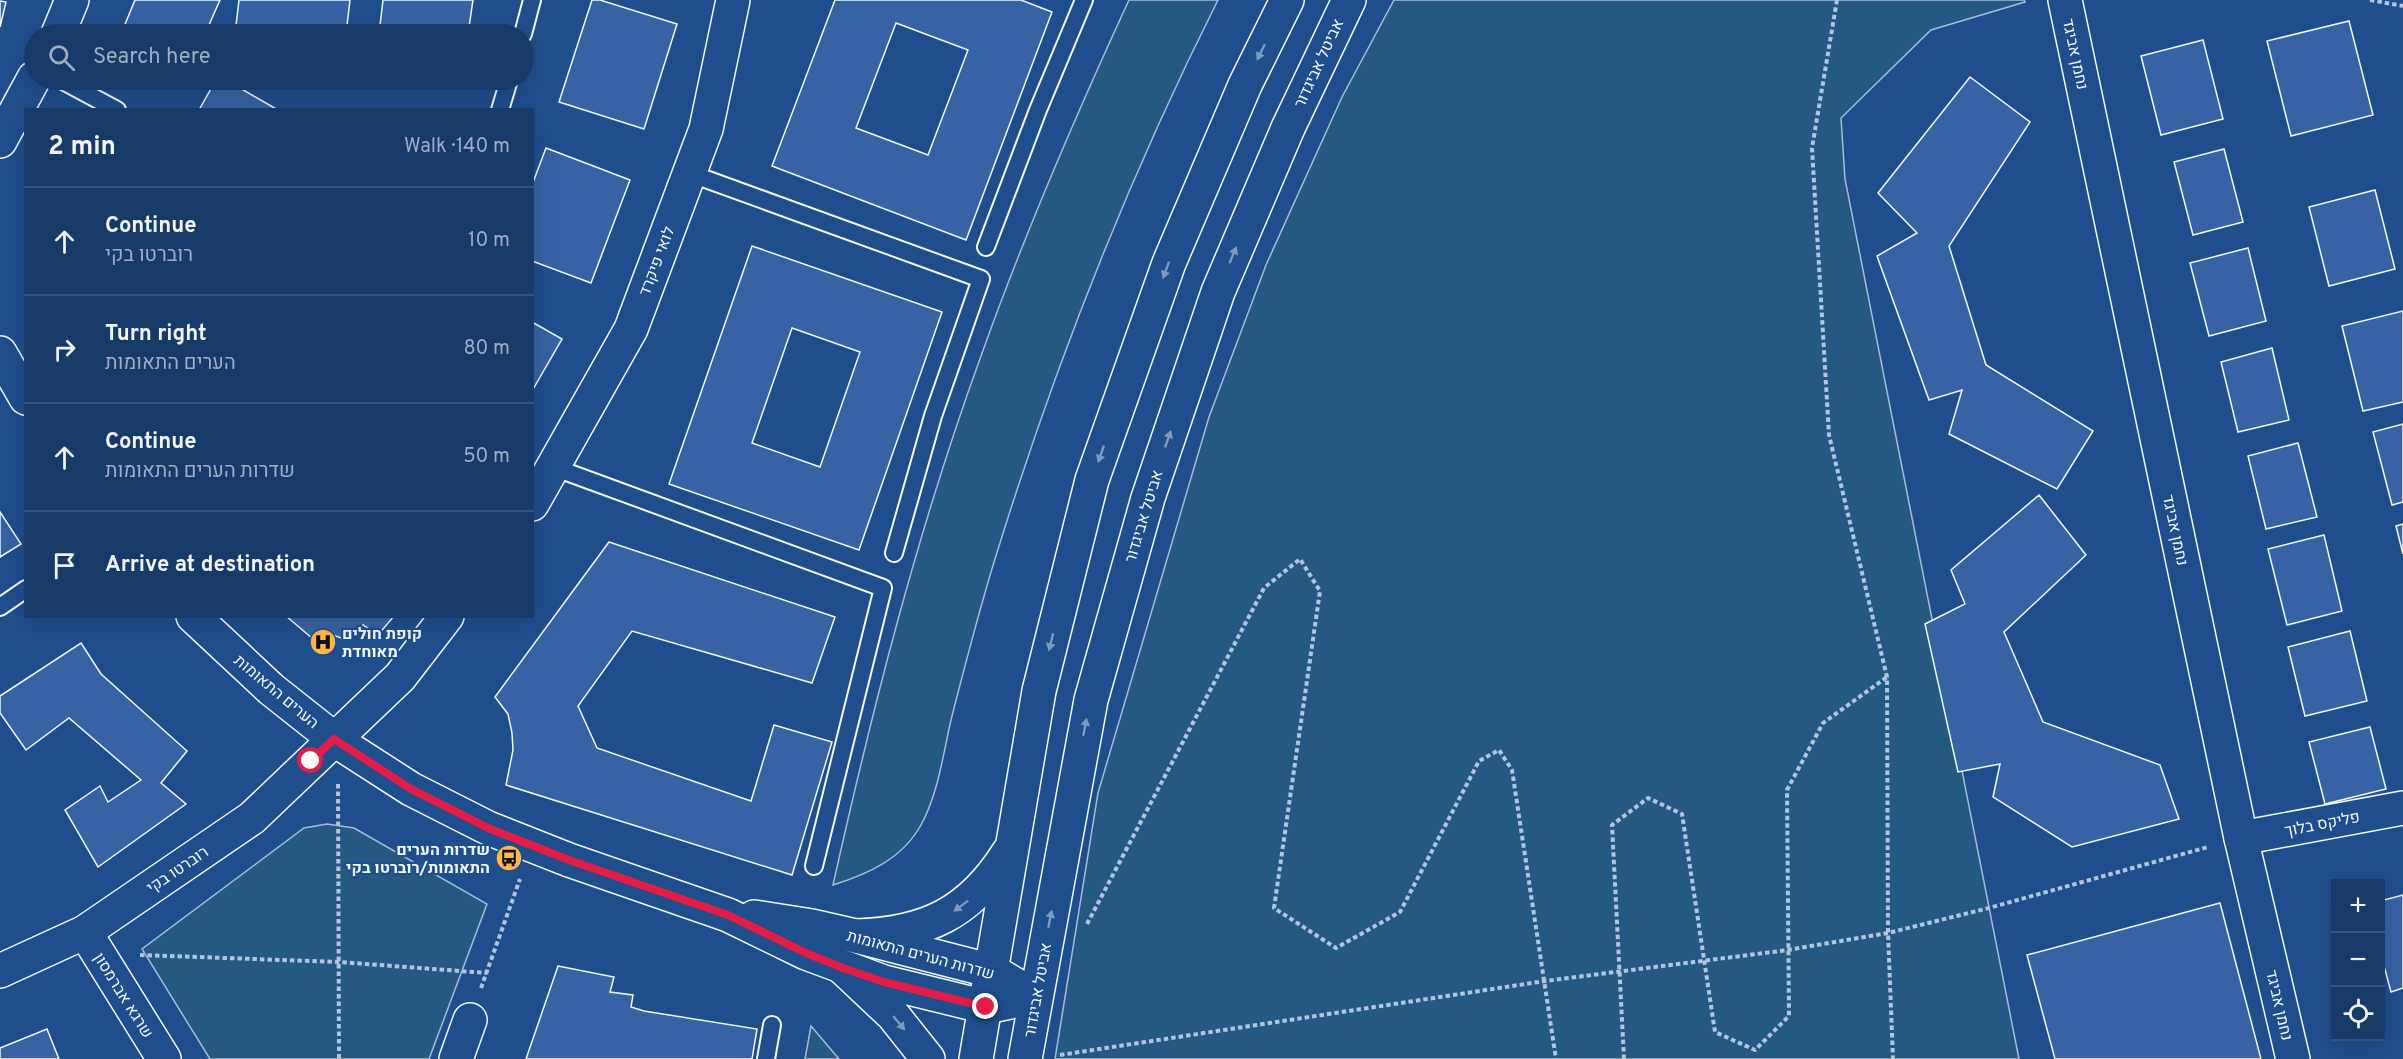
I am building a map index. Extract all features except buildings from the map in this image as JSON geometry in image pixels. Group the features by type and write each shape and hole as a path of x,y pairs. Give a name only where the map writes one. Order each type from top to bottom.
{"street":[{"path":"62,24 72,0"},
{"name":"לואי פיקרד","path":"534,500 631,329 706,129 733,0"},
{"path":"976,1059 1039,691 1092,480 1169,263 1245,85 1287,0"},
{"name":"אביטל אביגדור","path":"1041,1058 1035,997 1091,700 1148,498 1218,292 1288,128 1348,0"},
{"name":"נחמן אביגד","path":"2065,0 2241,838 2293,1059"},
{"path":"0,141 28,90"},
{"path":"0,353 24,395"},
{"name":"הערים התאומות","path":"195,618 271,689 336,740 411,789 488,828 532,846 728,915"},
{"path":"336,740 400,677 445,618"},
{"name":"רוברטו בקי","path":"0,971 92,942 252,818 336,740"},
{"name":"פליקס בלוך","path":"2241,838 2403,808"},
{"path":"856,936 886,935 917,929 953,912 980,890 1012,846"},
{"name":"שדרות הערים התאומות","path":"728,915 769,919 856,936 992,971 1035,997"},
{"name":"שדרות הערים התאומות","path":"728,915 806,953 884,982 986,1007 1035,997"},
{"name":"שרגא אברמסון","path":"92,942 164,1059"},
{"path":"843,968 893,1015 928,1059"},
{"path":"456,1059 470,1020"}],"lane":[{"path":"526,24 532,0"},
{"path":"986,247 1038,110 1084,0"},
{"path":"80,90 113,108"},
{"path":"501,108 506,90"},
{"path":"689,173 981,279 933,416 894,553"},
{"path":"553,467 883,588 814,866"},
{"path":"0,607 24,590"},
{"path":"766,1059 772,1025"}],"path":[{"path":"1837,0 1812,148 1829,435 1887,677 1888,933 1893,1059"},
{"path":"2370,0 2403,6"},
{"path":"1083,932 1264,588 1300,560 1320,591 1274,908 1336,948 1400,912 1479,761 1498,750 1512,770 1556,1059"},
{"path":"1624,1059 1612,825 1648,798 1682,814 1715,1032 1755,1050 1789,1016 1787,790 1823,723 1887,677"},
{"path":"336,740 339,1059"},
{"path":"1041,1058 1545,981 1788,950 1888,933 1989,908 2241,838"},
{"path":"470,1020 532,846"},
{"path":"92,942 487,973"}],"shaded area":[{"path":"1129,0 1218,0 1126,200 1046,404 986,587 936,787 927,813 913,837 894,856 859,876 833,885 898,618 958,421 1032,221"},
{"path":"1394,0 2024,0 2025,2 1931,30 1841,118 1845,179 2019,1059 1055,1059 1098,793 1209,417 1266,265 1342,97"},
{"path":"327,824 354,828 487,904 429,1059 210,1059 142,949 304,828"},
{"path":"811,1026 839,1059 805,1059"}],"place":[{"name":"קופת חולים מאוחדת","path":"323,642"},
{"name":"שדרות הערים התאומות/רוברטו בקי","path":"509,858"}],"route":[{"path":"311,761 334,739 411,789 488,828 569,860 728,915 766,935 843,968 884,982 986,1007"}]}
